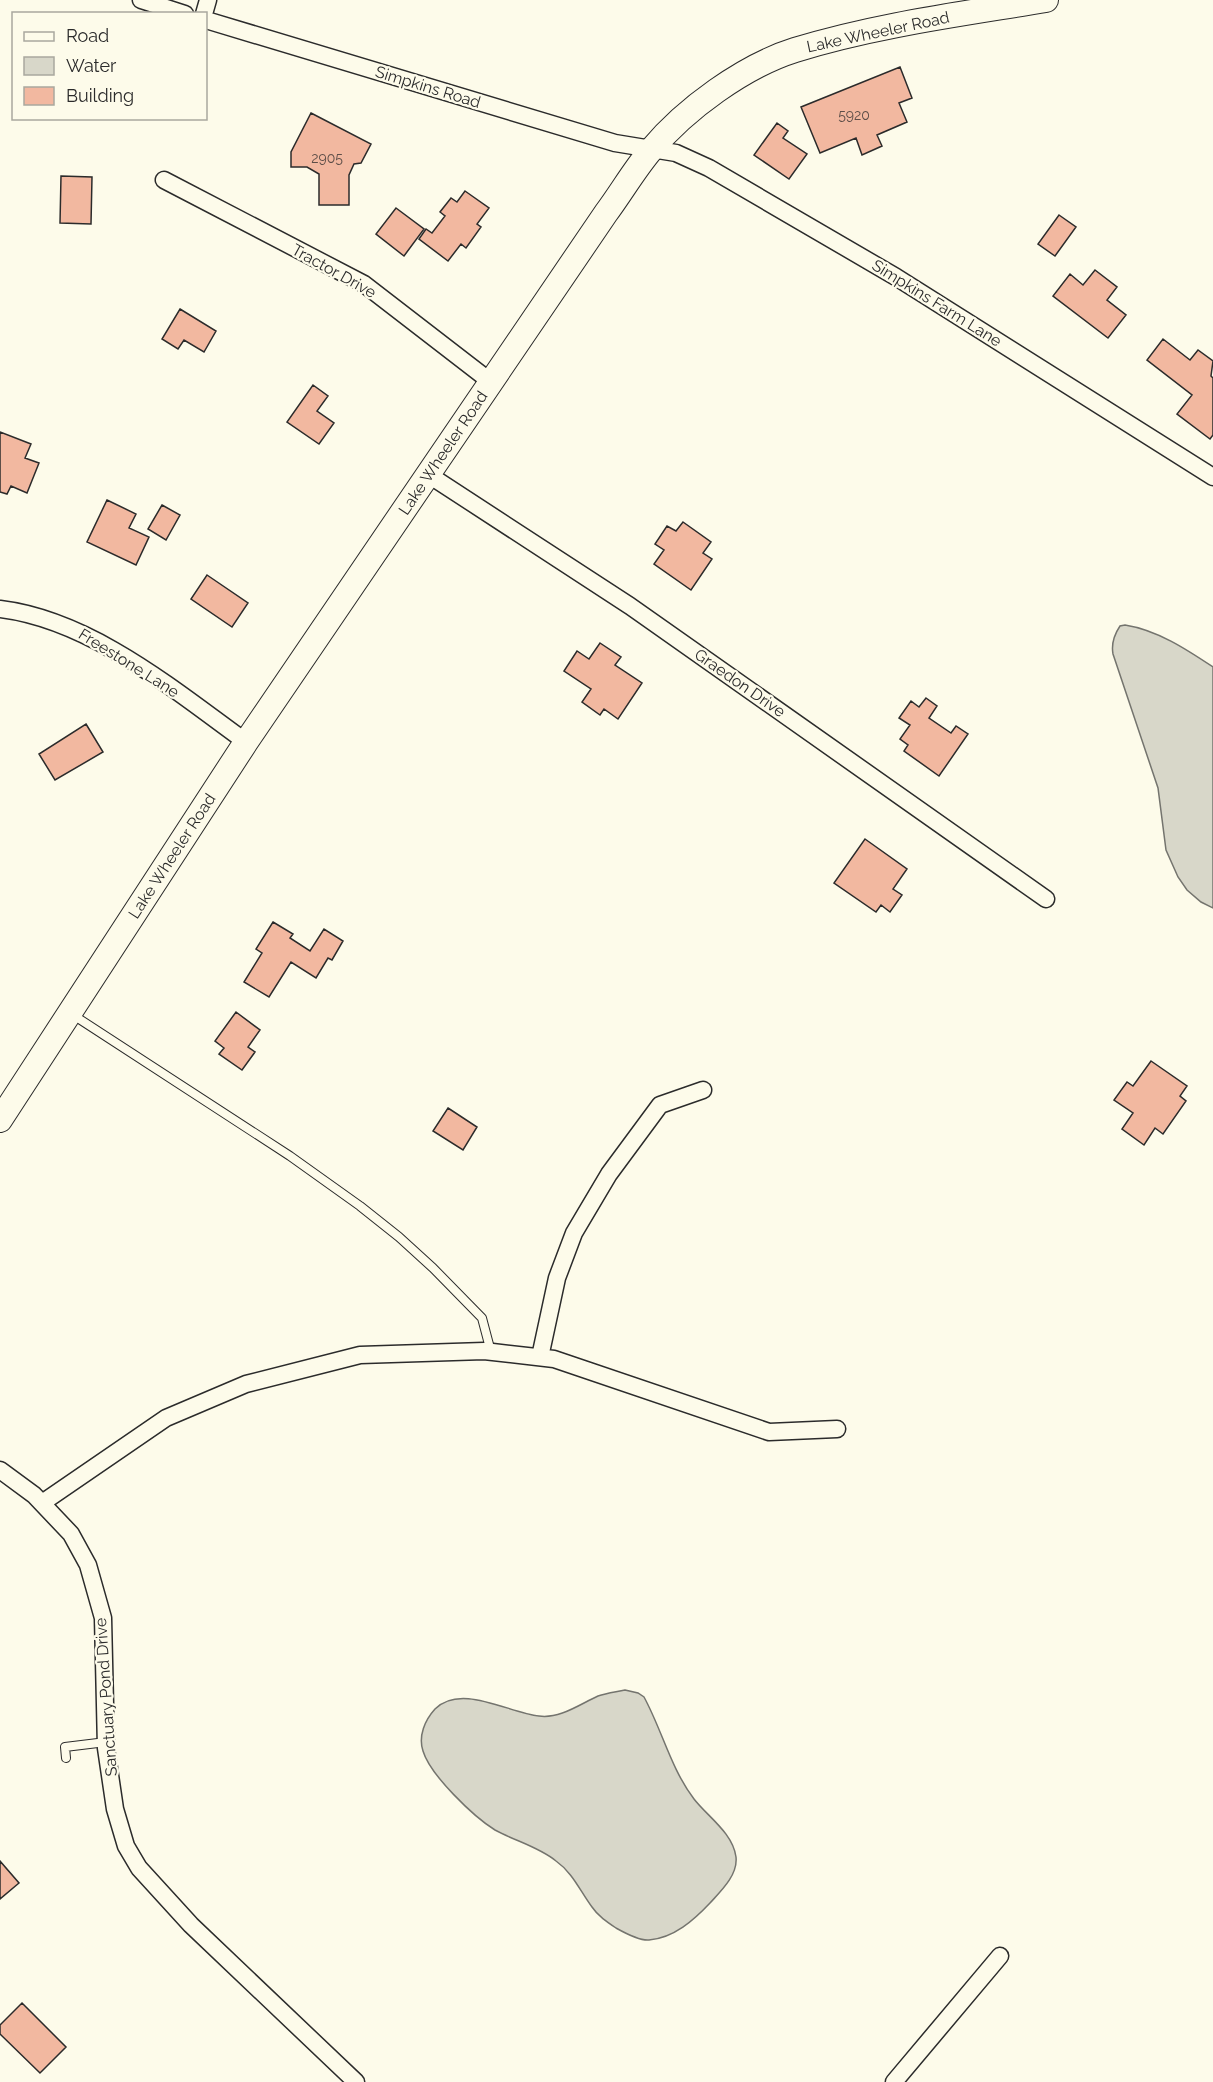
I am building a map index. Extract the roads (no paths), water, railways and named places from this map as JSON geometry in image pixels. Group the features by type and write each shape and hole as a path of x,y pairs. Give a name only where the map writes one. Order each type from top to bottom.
{"street":[{"path":"141,0 179,12"},
{"name":"Lake Wheeler Road","path":"0,1120 246,742 651,150 677,123 733,80 794,50 866,32 1046,0"},
{"name":"Simpkins Road","path":"207,20 615,143 651,150"},
{"name":"Simpkins Farm Lane","path":"651,150 676,153 709,168 886,271 1213,477"},
{"name":"Tractor Drive","path":"164,180 364,284 491,382"},
{"name":"Graedon Drive","path":"429,475 630,606 1046,899"},
{"name":"Freestone Lane","path":"0,609 18,612 76,630 109,647 246,742"},
{"path":"540,1358 557,1278 574,1233 609,1174 660,1105 703,1090"},
{"path":"42,1503 166,1418 246,1384 360,1355 492,1352 554,1359 769,1432 837,1429"},
{"name":"Sanctuary Pond Drive","path":"0,1470 42,1503 71,1534 88,1566 103,1618 106,1742 115,1809 126,1846 139,1868 191,1925 356,2082"},
{"path":"894,2082 1000,1956"}],"lane":[{"path":"70,1012 290,1156 360,1206 434,1268 482,1318 492,1352"},
{"path":"66,1758 65,1747 106,1742"}],"water":[{"path":"1125,625 1160,636 1213,667 1213,908 1201,902 1187,890 1178,877 1166,850 1158,788 1113,654 1112,646 1115,636 1120,626"},
{"path":"625,1690 644,1697 679,1775 694,1799 730,1840 736,1857 732,1876 719,1893 683,1927 658,1939 641,1939 616,1928 594,1910 576,1882 562,1866 535,1848 495,1830 476,1816 434,1772 427,1761 421,1740 423,1728 435,1709 446,1702 458,1699 471,1699 527,1714 547,1716 562,1713 598,1696"}]}
